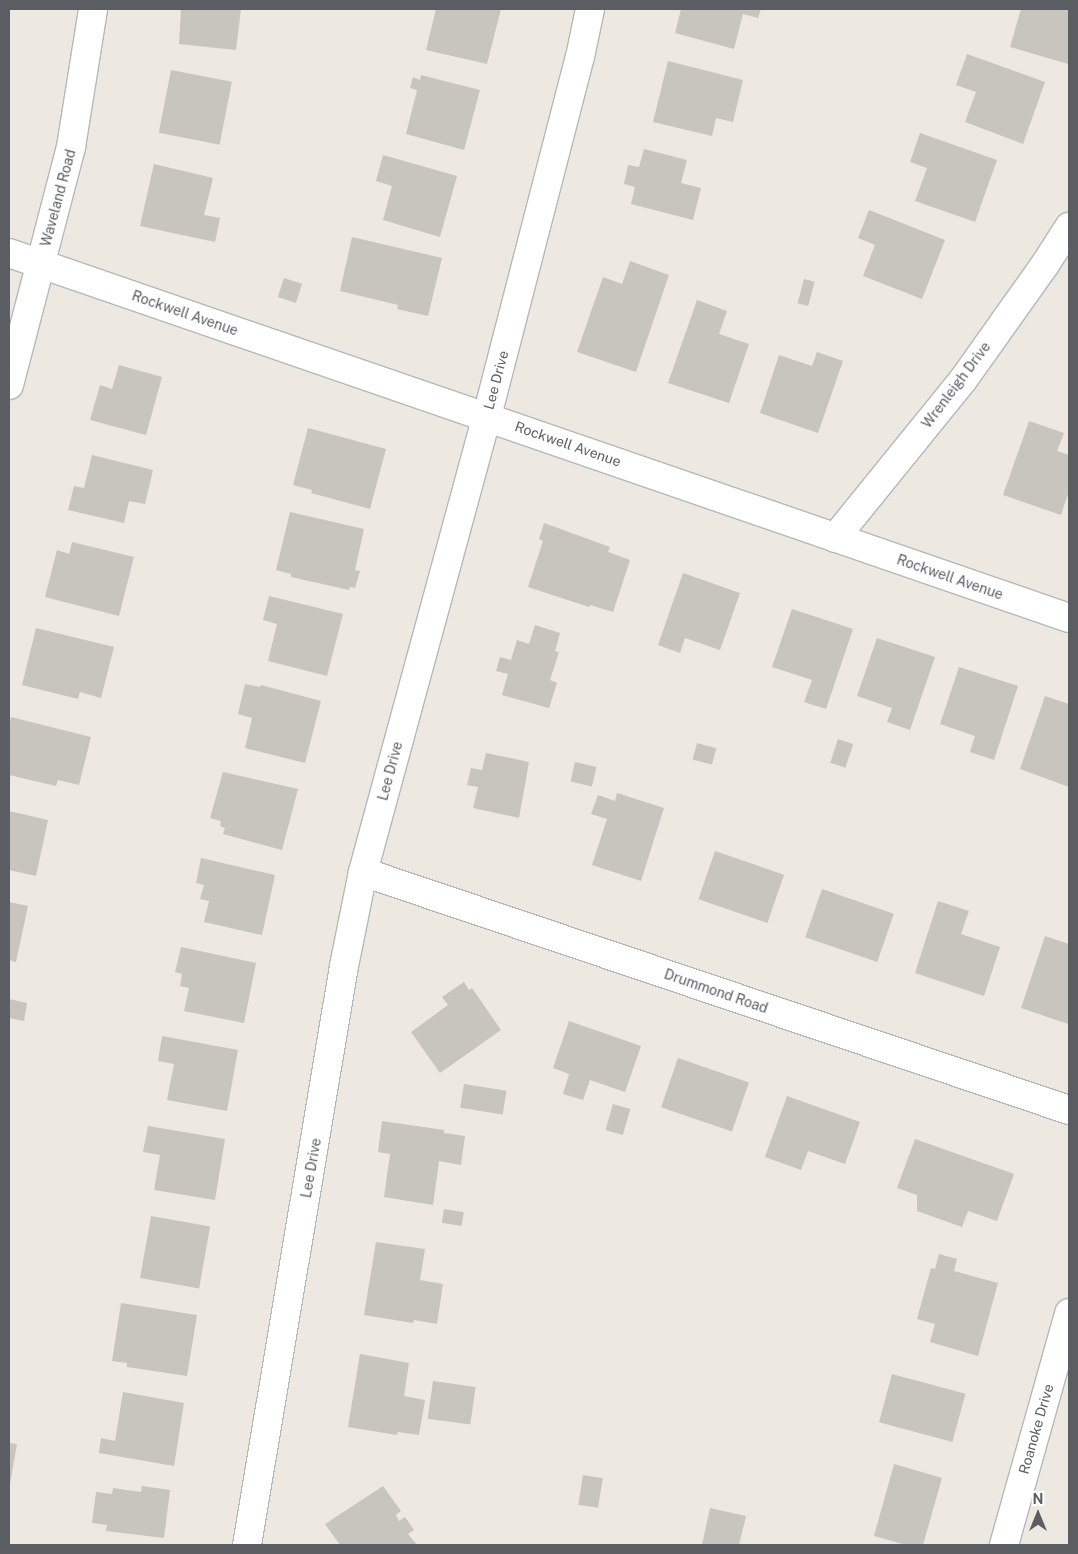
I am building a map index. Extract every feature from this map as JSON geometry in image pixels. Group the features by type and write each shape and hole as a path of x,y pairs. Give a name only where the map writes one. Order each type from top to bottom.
{"street":[{"name":"Waveland Road","path":"9,385 72,147 93,9"},
{"name":"Lee Drive","path":"247,1545 344,966 363,872 487,416 580,57 590,9"},
{"name":"Wrenleigh Drive","path":"835,538 963,380 1046,263 1069,227"},
{"name":"Rockwell Avenue","path":"9,253 487,416 1069,618"},
{"name":"Drummond Road","path":"363,872 1069,1110"},
{"name":"Roanoke Drive","path":"1004,1545 1069,1313"}],"building":[{"path":"181,9 241,9 236,50 179,44"},
{"path":"436,9 501,9 487,64 426,50"},
{"path":"681,9 761,9 758,18 743,14 734,49 675,33"},
{"path":"1021,9 1069,9 1068,64 1010,47"},
{"path":"967,54 1045,82 1023,144 965,122 976,92 956,85"},
{"path":"668,61 743,80 733,122 716,118 712,136 653,122"},
{"path":"171,70 232,82 220,145 159,133"},
{"path":"421,75 480,90 464,150 406,134 417,90 410,88 413,77 420,80"},
{"path":"920,133 997,160 975,222 915,201 927,168 910,162"},
{"path":"644,149 687,160 681,183 701,188 693,220 631,204 635,187 624,184 628,165 639,167"},
{"path":"383,155 457,176 440,237 383,220 392,186 376,181"},
{"path":"154,164 213,178 204,215 220,218 215,242 140,226"},
{"path":"869,210 945,240 922,299 863,276 875,245 858,238"},
{"path":"352,237 442,258 428,316 397,309 398,305 340,291"},
{"path":"630,261 669,275 636,372 577,352 603,277 622,284"},
{"path":"284,278 302,284 296,303 278,297"},
{"path":"804,279 815,282 808,306 798,303"},
{"path":"697,300 727,311 719,334 749,344 729,403 668,383"},
{"path":"817,352 843,361 818,433 760,413 779,355 812,366"},
{"path":"119,365 162,377 146,435 90,420 100,385 112,389"},
{"path":"1029,421 1064,433 1057,451 1069,455 1069,491 1061,515 1003,495"},
{"path":"308,428 386,449 370,509 311,493 312,490 293,485"},
{"path":"92,455 153,470 145,504 129,501 124,523 68,510 74,486 84,488"},
{"path":"290,512 364,529 355,570 360,571 355,588 350,587 349,590 291,577 291,574 276,570"},
{"path":"544,523 610,547 608,552 630,560 613,612 590,605 589,607 528,587 543,541 539,539"},
{"path":"72,542 134,557 119,616 45,597 57,550 69,554"},
{"path":"683,573 740,593 720,650 685,638 680,653 658,645"},
{"path":"269,596 343,614 327,676 268,661 277,624 263,620"},
{"path":"792,609 853,629 826,709 804,702 812,680 772,667"},
{"path":"535,625 560,633 555,651 559,652 550,680 557,683 549,708 502,695 508,674 496,671 500,657 511,660 517,640 529,644"},
{"path":"36,628 114,647 101,698 80,692 78,699 22,685"},
{"path":"877,638 935,657 910,730 887,722 892,708 857,696"},
{"path":"959,667 1018,686 994,760 970,752 975,736 940,724"},
{"path":"245,684 260,687 261,685 321,701 305,763 245,748 252,718 238,714"},
{"path":"1045,696 1069,704 1069,787 1020,769"},
{"path":"11,717 91,737 79,785 58,780 56,786 9,775 9,727"},
{"path":"838,739 853,744 845,768 830,763"},
{"path":"697,743 716,748 712,765 693,759"},
{"path":"486,753 529,762 519,818 473,808 478,787 467,785 471,768 482,770"},
{"path":"575,762 596,767 592,786 571,781"},
{"path":"223,772 298,789 282,850 223,834 225,828 220,826 221,821 210,818"},
{"path":"617,793 664,808 641,881 592,865 607,819 591,814 598,795 615,801"},
{"path":"9,811 48,820 36,876 9,870"},
{"path":"715,851 784,875 767,923 698,899"},
{"path":"201,858 275,875 262,935 204,922 209,901 200,899 204,885 196,883"},
{"path":"822,889 894,914 877,962 805,937"},
{"path":"938,901 969,911 961,934 1000,947 984,996 915,973"},
{"path":"9,902 28,906 16,962 9,960"},
{"path":"1045,936 1069,944 1068,1024 1021,1008"},
{"path":"181,947 256,963 244,1023 184,1011 189,988 180,986 182,974 175,972"},
{"path":"464,982 469,990 472,988 501,1030 440,1073 411,1032 448,1005 442,997"},
{"path":"9,999 27,1003 24,1021 9,1018"},
{"path":"569,1021 641,1046 625,1092 590,1080 583,1100 563,1094 569,1074 553,1068"},
{"path":"162,1036 238,1050 227,1111 167,1100 174,1064 158,1061"},
{"path":"678,1058 749,1082 732,1132 661,1107"},
{"path":"464,1084 506,1091 503,1114 460,1108"},
{"path":"787,1096 860,1122 845,1164 808,1151 801,1170 765,1157"},
{"path":"613,1104 630,1109 623,1135 606,1130"},
{"path":"382,1121 444,1130 444,1133 465,1136 461,1165 439,1161 433,1205 384,1197 390,1154 378,1152"},
{"path":"148,1126 225,1139 215,1200 154,1190 160,1155 143,1152"},
{"path":"915,1139 1014,1174 997,1221 968,1211 962,1227 917,1211 917,1195 897,1188"},
{"path":"444,1209 464,1212 462,1226 442,1223"},
{"path":"151,1216 210,1226 199,1288 140,1278"},
{"path":"376,1242 425,1249 420,1280 443,1284 437,1324 414,1320 413,1323 364,1315"},
{"path":"939,1254 957,1259 954,1271 998,1283 978,1356 930,1342 935,1324 917,1319 931,1268 935,1269"},
{"path":"121,1303 197,1315 187,1376 127,1367 127,1363 112,1361"},
{"path":"360,1354 409,1363 404,1396 425,1400 419,1435 398,1432 397,1435 348,1427"},
{"path":"892,1374 965,1394 952,1442 879,1422"},
{"path":"433,1381 476,1387 470,1425 428,1419"},
{"path":"123,1392 184,1403 174,1466 99,1453 101,1438 115,1441"},
{"path":"9,1443 17,1444 10,1484 9,1484"},
{"path":"894,1464 942,1478 923,1545 906,1545 874,1536"},
{"path":"583,1475 603,1478 598,1508 578,1505"},
{"path":"142,1486 170,1490 164,1538 106,1531 107,1525 92,1523 96,1492 112,1494 113,1488 141,1492"},
{"path":"383,1486 401,1511 396,1515 399,1521 405,1517 414,1530 408,1534 417,1545 340,1545 325,1524"},
{"path":"710,1508 746,1516 739,1545 702,1545"}]}
